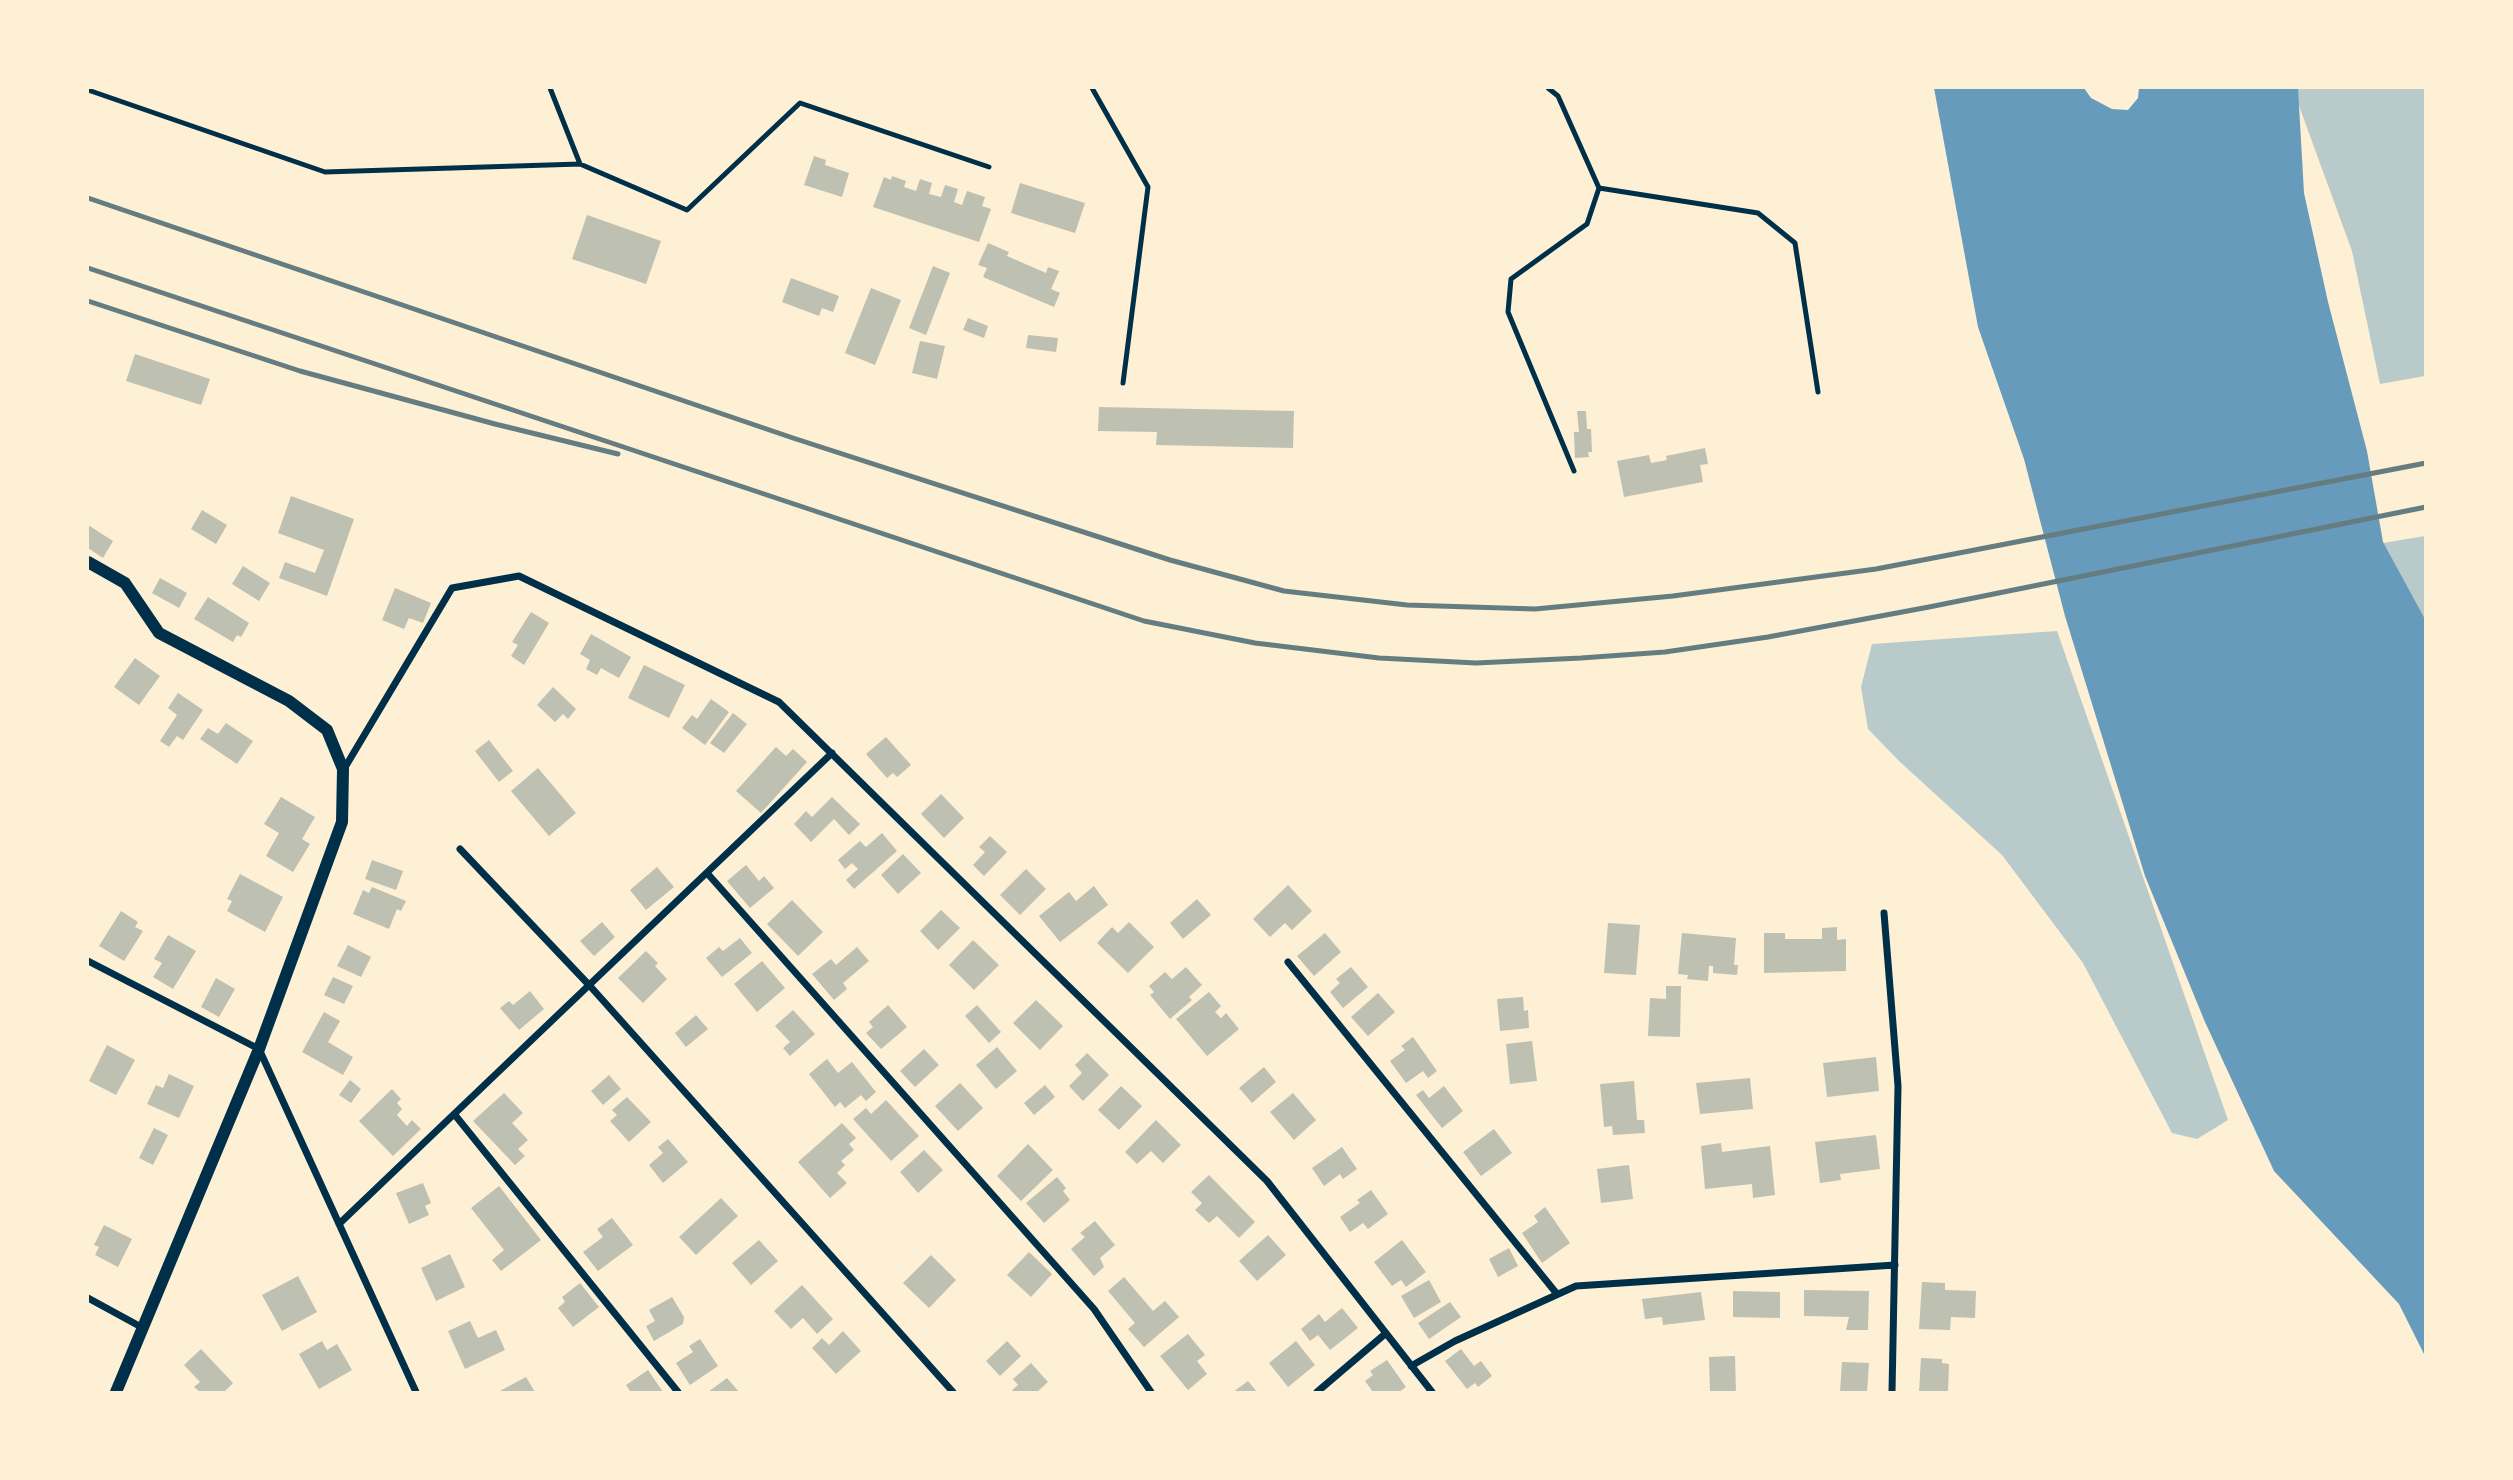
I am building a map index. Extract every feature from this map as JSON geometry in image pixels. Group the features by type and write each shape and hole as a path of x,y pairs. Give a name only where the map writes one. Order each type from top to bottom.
{"street":[{"path":"88,562 125,583 159,633 289,701 327,730 343,769 342,822 258,1049 116,1392"},
{"path":"343,769 452,588 519,576 779,702 1267,1181 1432,1392"},
{"path":"339,1224 832,753"},
{"path":"460,849 590,986 953,1392"},
{"path":"706,873 1094,1309 1151,1392"},
{"path":"1884,913 1898,1086 1892,1392"},
{"path":"88,961 258,1049 415,1392"},
{"path":"1288,962 1558,1294"},
{"path":"456,1115 678,1392"},
{"path":"1411,1366 1454,1341 1576,1286 1895,1265"},
{"path":"88,1298 144,1328"},
{"path":"1317,1392 1385,1334"}],"lane":[{"path":"550,88 580,164"},
{"path":"1092,88 1148,187 1123,383"},
{"path":"1548,88 1558,96 1598,188 1587,224 1511,279 1508,312 1574,471"},
{"path":"88,90 325,172 580,164 687,210 800,103 989,167"},
{"path":"1598,188 1758,213 1795,243 1818,392"}],"shaded area":[{"path":"2298,88 2425,88 2425,376 2380,384 2352,251 2298,103"},
{"path":"2425,536 2425,619 2383,543"},
{"path":"2057,631 2228,1120 2197,1139 2172,1133 2083,963 2002,855 1868,729 1861,687 1872,644"}],"water":[{"path":"1934,88 2084,88 2091,98 2112,109 2128,110 2138,98 2139,88 2298,88 2304,193 2328,302 2367,451 2383,542 2425,619 2425,1356 2399,1304 2274,1171 2205,1022 2145,876 2065,616 2024,459 1978,327"}],"building":[{"path":"814,156 826,160 825,165 849,173 842,197 804,185"},
{"path":"892,176 906,181 904,187 916,191 920,179 932,183 929,194 941,197 945,185 958,189 954,202 962,205 967,191 985,197 982,206 991,209 979,242 873,207 884,177 891,180"},
{"path":"1020,183 1085,203 1075,233 1011,213"},
{"path":"587,215 661,241 646,284 572,259"},
{"path":"988,243 1009,252 1007,256 1046,273 1048,267 1059,271 1051,289 1060,293 1054,307 983,277 987,268 978,265"},
{"path":"933,266 950,273 926,335 909,328"},
{"path":"791,278 839,296 833,312 822,308 819,316 782,302"},
{"path":"871,288 901,300 875,365 845,353"},
{"path":"968,318 988,326 984,338 963,330"},
{"path":"1028,335 1058,338 1056,352 1026,348"},
{"path":"920,341 945,346 937,379 912,373"},
{"path":"135,354 210,379 201,405 126,381"},
{"path":"1099,407 1294,411 1293,448 1156,445 1157,432 1098,431"},
{"path":"1577,411 1586,411 1587,429 1591,429 1592,452 1588,452 1589,457 1575,458 1574,432 1579,432"},
{"path":"1705,448 1708,464 1700,465 1703,482 1624,497 1617,461 1649,455 1651,463 1667,460 1666,456"},
{"path":"291,496 354,519 327,596 279,578 285,562 315,573 324,550 278,533"},
{"path":"202,510 227,525 216,544 191,529"},
{"path":"88,525 113,541 103,558 88,548"},
{"path":"243,566 270,583 259,601 232,584"},
{"path":"160,578 187,593 179,608 152,593"},
{"path":"395,588 431,603 423,623 409,618 404,629 382,620"},
{"path":"208,597 249,623 241,637 237,635 233,642 194,619"},
{"path":"531,612 549,623 524,665 511,656 518,645 512,642"},
{"path":"591,634 631,657 619,678 601,668 597,675 586,669 590,660 580,654"},
{"path":"135,658 160,676 139,705 114,687"},
{"path":"644,665 685,685 669,718 628,698"},
{"path":"553,687 576,709 568,719 563,714 555,722 537,705"},
{"path":"178,693 203,710 183,740 177,736 169,747 160,741 177,715 168,708"},
{"path":"711,699 729,712 705,745 682,728 692,715 697,719"},
{"path":"733,713 747,724 724,753 710,743"},
{"path":"226,723 253,741 237,764 200,739 208,728 218,734"},
{"path":"886,737 911,765 897,777 893,773 887,778 866,754"},
{"path":"489,740 513,771 499,782 475,751"},
{"path":"776,747 786,756 793,749 807,762 761,813 736,791"},
{"path":"538,768 576,813 549,836 511,791"},
{"path":"941,794 964,818 944,838 921,814"},
{"path":"281,797 315,817 302,839 310,844 293,872 266,856 279,833 264,824"},
{"path":"832,797 860,824 849,835 834,819 811,842 794,824 806,811 812,817"},
{"path":"882,833 897,851 854,889 846,880 858,869 852,863 845,869 838,860 860,841 866,847"},
{"path":"990,836 1007,852 984,876 973,865 985,852 979,847"},
{"path":"903,854 921,873 898,894 881,875"},
{"path":"372,860 403,871 396,890 365,879"},
{"path":"746,865 759,881 764,876 774,888 750,908 727,881"},
{"path":"657,867 674,887 646,910 630,890"},
{"path":"1026,869 1046,889 1020,915 1000,895"},
{"path":"240,874 283,897 265,932 227,911 232,901 227,899"},
{"path":"1288,885 1312,911 1292,930 1285,923 1270,937 1253,919"},
{"path":"1094,886 1108,905 1060,942 1039,916 1069,892 1076,901"},
{"path":"372,887 406,901 401,911 397,909 389,929 353,914 363,890 369,893"},
{"path":"1197,899 1211,915 1183,939 1170,923"},
{"path":"792,900 823,932 798,956 767,924"},
{"path":"941,910 960,928 938,950 920,931"},
{"path":"121,911 138,922 135,927 143,931 124,961 99,946"},
{"path":"602,922 615,937 594,956 580,941"},
{"path":"1129,922 1154,947 1128,973 1097,943 1112,927 1118,933"},
{"path":"1608,923 1640,925 1636,975 1604,973"},
{"path":"1837,927 1837,940 1846,939 1846,971 1764,973 1764,933 1785,933 1785,939 1822,939 1822,928"},
{"path":"1325,933 1341,952 1314,976 1297,956"},
{"path":"1682,933 1736,938 1734,965 1738,965 1737,975 1713,973 1713,966 1709,966 1708,981 1687,979 1688,975 1678,974"},
{"path":"168,935 196,951 173,989 153,977 162,963 154,959"},
{"path":"740,938 752,953 722,977 706,958 719,947 723,951"},
{"path":"973,940 999,965 974,990 949,965"},
{"path":"348,945 371,957 361,977 337,966"},
{"path":"857,947 869,961 843,983 847,989 834,1000 812,974 831,959 836,965"},
{"path":"646,951 658,963 655,966 667,979 643,1003 618,978"},
{"path":"762,961 785,988 757,1012 734,984"},
{"path":"1186,967 1202,985 1189,997 1192,1000 1170,1019 1150,995 1154,992 1149,986 1165,972 1172,979"},
{"path":"1351,967 1368,987 1343,1008 1330,992 1340,983 1336,979"},
{"path":"333,977 353,986 344,1004 324,995"},
{"path":"216,978 235,989 219,1017 201,1007"},
{"path":"1666,986 1681,986 1680,1037 1648,1036 1650,998 1666,999"},
{"path":"530,991 544,1009 519,1030 500,1008 509,1001 513,1005"},
{"path":"1209,992 1221,1006 1215,1012 1221,1018 1226,1013 1239,1029 1207,1056 1176,1019"},
{"path":"1378,993 1395,1012 1368,1036 1351,1017"},
{"path":"1523,997 1524,1011 1528,1010 1529,1028 1500,1031 1497,999"},
{"path":"1036,1000 1063,1026 1040,1050 1013,1023"},
{"path":"888,1005 907,1027 881,1049 866,1033 873,1027 869,1022"},
{"path":"977,1005 1001,1032 989,1043 965,1016"},
{"path":"793,1010 815,1034 790,1056 783,1048 790,1042 775,1026"},
{"path":"324,1012 340,1021 328,1042 353,1057 343,1075 302,1052"},
{"path":"696,1015 708,1029 686,1047 675,1033"},
{"path":"1413,1037 1437,1071 1428,1078 1423,1071 1406,1083 1390,1061 1405,1050 1401,1046"},
{"path":"1532,1041 1537,1081 1510,1084 1506,1044"},
{"path":"107,1045 135,1060 116,1095 89,1081"},
{"path":"997,1047 1017,1071 996,1089 976,1065"},
{"path":"924,1049 939,1065 915,1087 900,1071"},
{"path":"1087,1053 1109,1075 1083,1101 1069,1086 1082,1073 1075,1065"},
{"path":"1876,1057 1879,1091 1827,1097 1823,1063"},
{"path":"827,1059 838,1073 852,1062 876,1092 866,1101 861,1095 845,1108 840,1102 835,1107 809,1074"},
{"path":"1264,1067 1276,1082 1252,1103 1239,1088"},
{"path":"169,1074 194,1086 179,1118 147,1104 156,1085 163,1088"},
{"path":"609,1075 621,1089 603,1105 591,1091"},
{"path":"1750,1078 1753,1109 1700,1114 1696,1083"},
{"path":"350,1080 361,1089 351,1103 339,1095"},
{"path":"1634,1081 1637,1120 1644,1120 1645,1133 1613,1135 1612,1126 1604,1127 1600,1084"},
{"path":"960,1083 983,1108 958,1131 935,1106"},
{"path":"1045,1085 1055,1097 1034,1115 1024,1103"},
{"path":"1121,1086 1142,1106 1119,1130 1098,1110"},
{"path":"1444,1086 1463,1111 1442,1128 1416,1095 1423,1090 1429,1098"},
{"path":"392,1089 401,1099 397,1103 402,1109 397,1115 407,1126 412,1120 421,1129 393,1156 359,1121"},
{"path":"504,1093 523,1113 512,1123 528,1140 518,1149 525,1156 515,1165 473,1121"},
{"path":"1293,1093 1316,1120 1294,1140 1270,1112"},
{"path":"627,1097 651,1122 629,1142 610,1121 617,1115 612,1110"},
{"path":"886,1100 919,1136 891,1161 853,1119 866,1108 871,1114"},
{"path":"1156,1120 1181,1145 1163,1163 1151,1151 1137,1164 1125,1152"},
{"path":"842,1123 856,1138 849,1144 854,1150 841,1161 845,1165 837,1173 847,1183 830,1198 798,1162"},
{"path":"154,1128 168,1135 153,1165 139,1158"},
{"path":"1494,1129 1512,1153 1481,1176 1463,1152"},
{"path":"1876,1135 1880,1169 1840,1174 1841,1180 1820,1183 1815,1142"},
{"path":"668,1139 688,1162 663,1183 649,1165 663,1153 658,1147"},
{"path":"1721,1143 1722,1152 1770,1146 1775,1195 1753,1198 1752,1184 1705,1189 1701,1146"},
{"path":"1028,1144 1053,1170 1021,1201 997,1176"},
{"path":"1342,1147 1357,1169 1343,1179 1340,1174 1324,1186 1312,1168"},
{"path":"924,1150 943,1170 918,1193 900,1172"},
{"path":"1629,1165 1633,1199 1601,1203 1597,1169"},
{"path":"1209,1175 1255,1222 1239,1238 1217,1216 1209,1223 1195,1210 1202,1203 1191,1192"},
{"path":"1057,1177 1066,1188 1063,1191 1070,1200 1044,1223 1026,1203"},
{"path":"423,1183 431,1203 425,1206 429,1215 409,1224 396,1193"},
{"path":"499,1186 541,1240 501,1271 492,1260 504,1250 471,1208"},
{"path":"1371,1190 1388,1214 1368,1229 1363,1223 1350,1232 1340,1217 1360,1203 1357,1200"},
{"path":"721,1198 738,1216 696,1255 679,1237"},
{"path":"1545,1207 1570,1243 1542,1263 1522,1233 1538,1222 1534,1216"},
{"path":"612,1218 633,1245 598,1271 583,1252 603,1237 597,1229"},
{"path":"1095,1221 1115,1245 1100,1258 1104,1267 1094,1276 1071,1249 1085,1237 1080,1233"},
{"path":"104,1225 132,1239 118,1267 95,1255 99,1247 94,1245"},
{"path":"1268,1235 1286,1255 1257,1281 1239,1261"},
{"path":"759,1240 778,1261 751,1285 732,1263"},
{"path":"1402,1240 1426,1272 1406,1287 1401,1280 1392,1286 1374,1262"},
{"path":"1509,1248 1518,1266 1498,1277 1489,1259"},
{"path":"1029,1252 1052,1274 1031,1297 1007,1275"},
{"path":"450,1254 465,1287 436,1301 421,1268"},
{"path":"931,1255 956,1280 929,1308 903,1283"},
{"path":"298,1276 317,1312 282,1331 262,1295"},
{"path":"1124,1277 1153,1311 1165,1301 1179,1317 1144,1347 1128,1329 1135,1323 1108,1291"},
{"path":"1429,1280 1441,1302 1414,1318 1401,1296"},
{"path":"1922,1282 1945,1283 1945,1290 1976,1291 1975,1318 1951,1317 1950,1330 1919,1329"},
{"path":"580,1283 599,1307 573,1327 558,1308 565,1302 562,1297"},
{"path":"802,1285 833,1319 817,1334 803,1318 791,1329 774,1311"},
{"path":"1804,1290 1869,1291 1868,1330 1846,1330 1849,1317 1804,1316"},
{"path":"1733,1291 1780,1292 1780,1318 1733,1317"},
{"path":"1701,1292 1705,1320 1663,1325 1662,1317 1645,1319 1642,1299"},
{"path":"672,1297 684,1317 683,1324 654,1341 646,1326 655,1321 649,1310"},
{"path":"1450,1302 1461,1317 1429,1339 1418,1323"},
{"path":"1342,1308 1358,1328 1330,1350 1318,1335 1310,1341 1301,1329 1319,1314 1325,1322"},
{"path":"470,1321 478,1338 496,1330 505,1350 465,1369 448,1331"},
{"path":"843,1331 861,1351 836,1374 812,1348 822,1338 829,1345"},
{"path":"1188,1334 1205,1355 1197,1361 1207,1374 1188,1390 1160,1356"},
{"path":"700,1339 718,1366 690,1385 676,1363 693,1352 689,1346"},
{"path":"322,1341 327,1350 337,1344 352,1370 319,1389 299,1354"},
{"path":"1007,1341 1021,1356 1000,1376 986,1361"},
{"path":"1296,1341 1315,1365 1288,1387 1269,1363"},
{"path":"201,1349 233,1383 224,1392 200,1392 194,1387 200,1382 184,1365"},
{"path":"1461,1349 1474,1366 1481,1361 1492,1376 1478,1387 1475,1383 1467,1389 1445,1361"},
{"path":"1735,1356 1736,1392 1710,1392 1709,1357"},
{"path":"1921,1358 1942,1359 1942,1363 1949,1364 1948,1392 1919,1392"},
{"path":"1387,1360 1406,1387 1399,1392 1373,1392 1365,1381 1373,1375 1370,1371"},
{"path":"1842,1362 1869,1363 1867,1392 1840,1392"},
{"path":"1031,1363 1048,1382 1037,1392 1015,1392 1012,1390 1018,1385 1013,1379"},
{"path":"648,1370 663,1392 631,1392 626,1385"},
{"path":"526,1377 535,1392 498,1392"},
{"path":"727,1378 739,1392 708,1392"},
{"path":"1248,1381 1257,1392 1233,1392"}],"railway":[{"path":"88,198 793,438 1170,560 1284,591 1407,605 1535,609 1673,596 1876,569 2426,463"},
{"path":"88,268 1144,621 1255,643 1379,658 1476,663 1665,652 1768,637 1929,607 2426,507"},
{"path":"88,301 300,371 618,454"}]}
